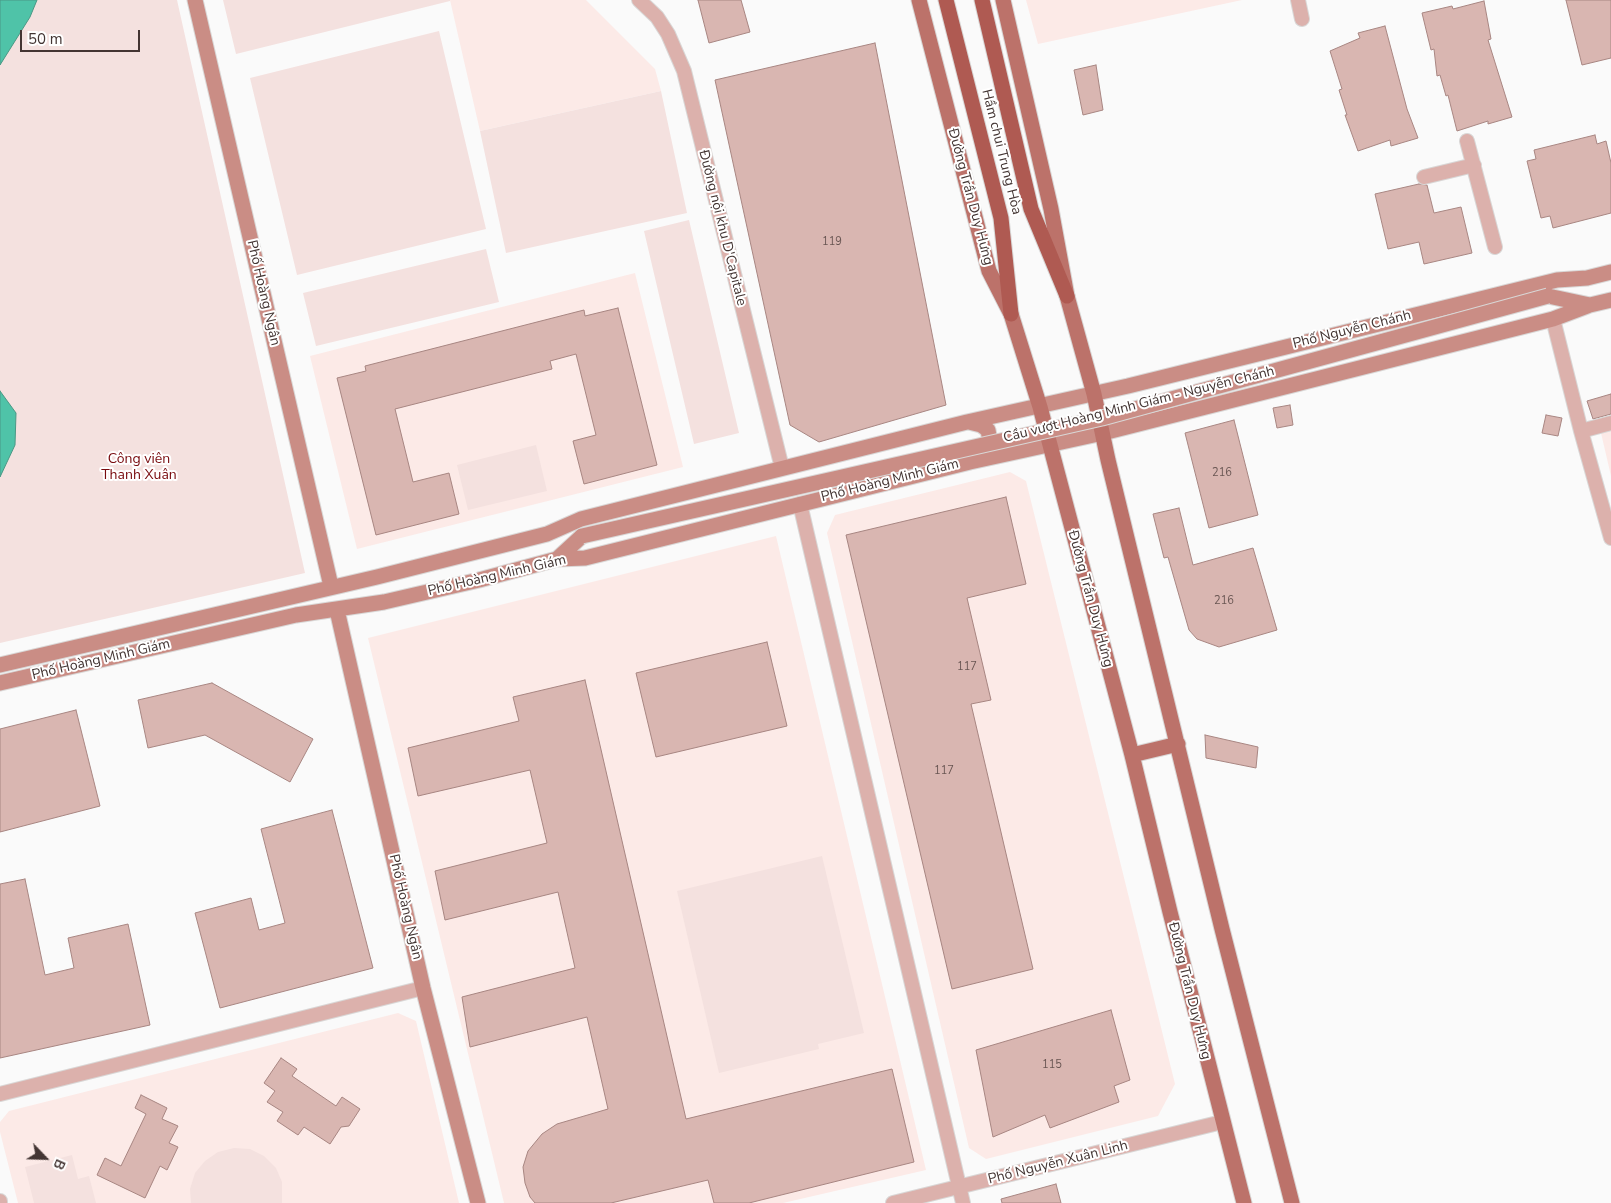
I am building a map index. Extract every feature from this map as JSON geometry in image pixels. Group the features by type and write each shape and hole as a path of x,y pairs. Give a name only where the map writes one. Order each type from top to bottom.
{"highway":[{"name":"Hầm chui Trung Hòa","path":"946,0 1001,218 1011,314"},
{"name":"Hầm chui Trung Hòa","path":"982,0 1031,209 1067,296"}],"main road":[{"name":"Đường Trần Duy Hưng","path":"919,0 989,271 1011,314 1040,407 1132,755 1222,1122 1244,1203"},
{"path":"1003,0 1051,209 1067,296 1094,394 1110,470 1222,929 1292,1203"},
{"path":"1132,755 1178,744"}],"street":[{"name":"Phố Hoàng Ngân","path":"195,0 331,586"},
{"name":"Đường nội khu D'Capitale","path":"639,0 657,17 668,34 684,71 782,468"},
{"path":"1298,0 1302,19"},
{"path":"1468,140 1494,248"},
{"path":"1424,177 1474,165"},
{"name":"Phố Nguyễn Chánh","path":"1040,407 1557,280 1587,278 1611,272"},
{"name":"Cầu vượt Hoàng Minh Giám - Nguyễn Chánh","path":"548,534 582,536 1102,418 1548,296 1587,278"},
{"name":"Cầu vượt Hoàng Minh Giám - Nguyễn Chánh","path":"1548,296 1590,305"},
{"path":"1103,433 1552,319 1590,305 1611,300"},
{"path":"1552,319 1611,538"},
{"path":"1189,411 1178,408 1172,403 1171,396 1172,389 1191,371"},
{"name":"Phố Hoàng Minh Giám","path":"0,665 297,597 331,586 377,577 548,534 581,519 967,422 1040,407"},
{"path":"967,422 980,424 988,430 990,441 984,452 970,462"},
{"path":"1581,431 1611,423"},
{"name":"Phố Hoàng Minh Giám","path":"0,683 296,615 337,610 479,580 557,559 585,558 970,462 1103,433"},
{"path":"800,504 963,1203"},
{"name":"Cầu vượt Hoàng Minh Giám - Nguyễn Chánh","path":"557,559 582,536"},
{"name":"Phố Hoàng Ngân","path":"337,610 423,988 478,1203"},
{"path":"0,1094 423,988"},
{"name":"Phố Nguyễn Xuân Linh","path":"893,1203 1222,1122"}],"shaded area":[{"path":"0,0 37,0 30,17 0,65"},
{"path":"450,0 586,0 655,69 661,91 480,131"},
{"path":"1026,0 1242,0 1038,44"},
{"path":"635,273 683,467 357,549 310,356"},
{"path":"0,391 16,413 15,445 0,477"},
{"path":"1611,430 1611,476 1601,433"},
{"path":"1010,472 1026,481 1175,1084 1158,1116 986,1159 969,1148 827,533 835,515"},
{"path":"776,536 926,1170 783,1203 504,1203 368,638"},
{"path":"398,1013 416,1021 459,1203 18,1203 0,1132 0,1122 9,1111"}],"green space":[{"name":"Công viên Thanh Xuân","path":"0,0 177,0 305,573 0,643"},
{"path":"223,0 450,0 450,1 236,54"},
{"path":"439,31 486,229 297,275 250,78"},
{"path":"661,91 687,213 506,253 480,131"},
{"path":"689,220 739,433 694,444 644,231"},
{"path":"486,249 499,302 316,346 303,293"},
{"path":"536,445 547,491 468,510 457,465"},
{"path":"822,856 864,1033 818,1044 819,1049 719,1073 677,891"},
{"path":"234,1148 250,1149 264,1156 276,1168 282,1182 282,1203 191,1203 190,1189 195,1173 205,1161 218,1152"},
{"path":"72,1155 78,1179 89,1176 96,1203 34,1203 25,1167"}],"building":[{"path":"698,0 741,0 750,32 709,43"},
{"path":"1566,0 1611,0 1611,58 1582,65"},
{"path":"1484,1 1491,39 1488,40 1512,117 1488,124 1488,121 1457,131 1448,95 1446,96 1440,75 1437,76 1434,49 1431,50 1422,13 1452,6 1453,9"},
{"path":"1385,26 1407,109 1418,138 1391,146 1390,140 1358,151 1345,115 1347,115 1339,90 1342,89 1330,51 1360,38 1358,33"},
{"path":"875,43 946,405 819,442 790,425 715,80"},
{"path":"1096,65 1103,110 1083,115 1074,70"},
{"path":"1595,135 1597,144 1606,141 1611,163 1611,213 1553,228 1550,216 1541,218 1527,161 1536,159 1534,150"},
{"path":"1419,184 1427,185 1434,213 1461,207 1472,253 1424,264 1419,242 1388,249 1375,194"},
{"path":"618,308 657,465 584,484 573,441 596,435 576,354 550,361 552,369 395,409 413,482 449,473 459,514 376,535 337,378 366,371 365,366 584,310 585,316"},
{"path":"1611,394 1611,414 1593,419 1587,401"},
{"path":"1290,405 1293,425 1277,428 1273,408"},
{"path":"1546,415 1562,418 1558,436 1542,433"},
{"path":"1234,420 1258,515 1209,528 1185,433"},
{"path":"1006,497 1026,584 967,598 991,700 971,704 1033,969 952,989 846,535"},
{"path":"1179,508 1193,565 1253,548 1277,630 1219,647 1197,639 1189,630 1168,557 1164,558 1153,514"},
{"path":"767,642 787,726 656,757 636,673"},
{"path":"585,680 686,1119 892,1069 914,1162 749,1203 714,1203 708,1180 611,1203 535,1203 530,1197 525,1183 523,1167 528,1151 542,1134 557,1124 608,1109 587,1017 470,1047 462,997 575,968 558,892 445,920 435,871 547,843 530,770 418,796 408,748 519,721 513,697"},
{"path":"212,683 313,739 290,782 205,735 148,748 138,700"},
{"path":"76,710 100,806 0,832 0,729"},
{"path":"1205,735 1258,747 1256,768 1206,758"},
{"path":"332,810 373,968 220,1008 195,913 251,898 259,930 285,923 261,829"},
{"path":"25,879 45,975 74,968 68,938 128,924 150,1025 0,1058 0,884"},
{"path":"1111,1010 1130,1080 1114,1086 1119,1102 1050,1128 1045,1115 993,1137 976,1050"},
{"path":"281,1058 297,1069 292,1076 336,1106 342,1097 360,1109 349,1126 341,1127 330,1144 304,1127 298,1135 277,1121 283,1112 267,1102 275,1091 264,1083"},
{"path":"141,1095 167,1108 162,1119 178,1126 169,1143 178,1147 167,1170 160,1166 145,1198 97,1175 105,1158 121,1166 146,1114 135,1108"},
{"path":"1056,1184 1061,1203 1002,1203 1001,1199"}]}
